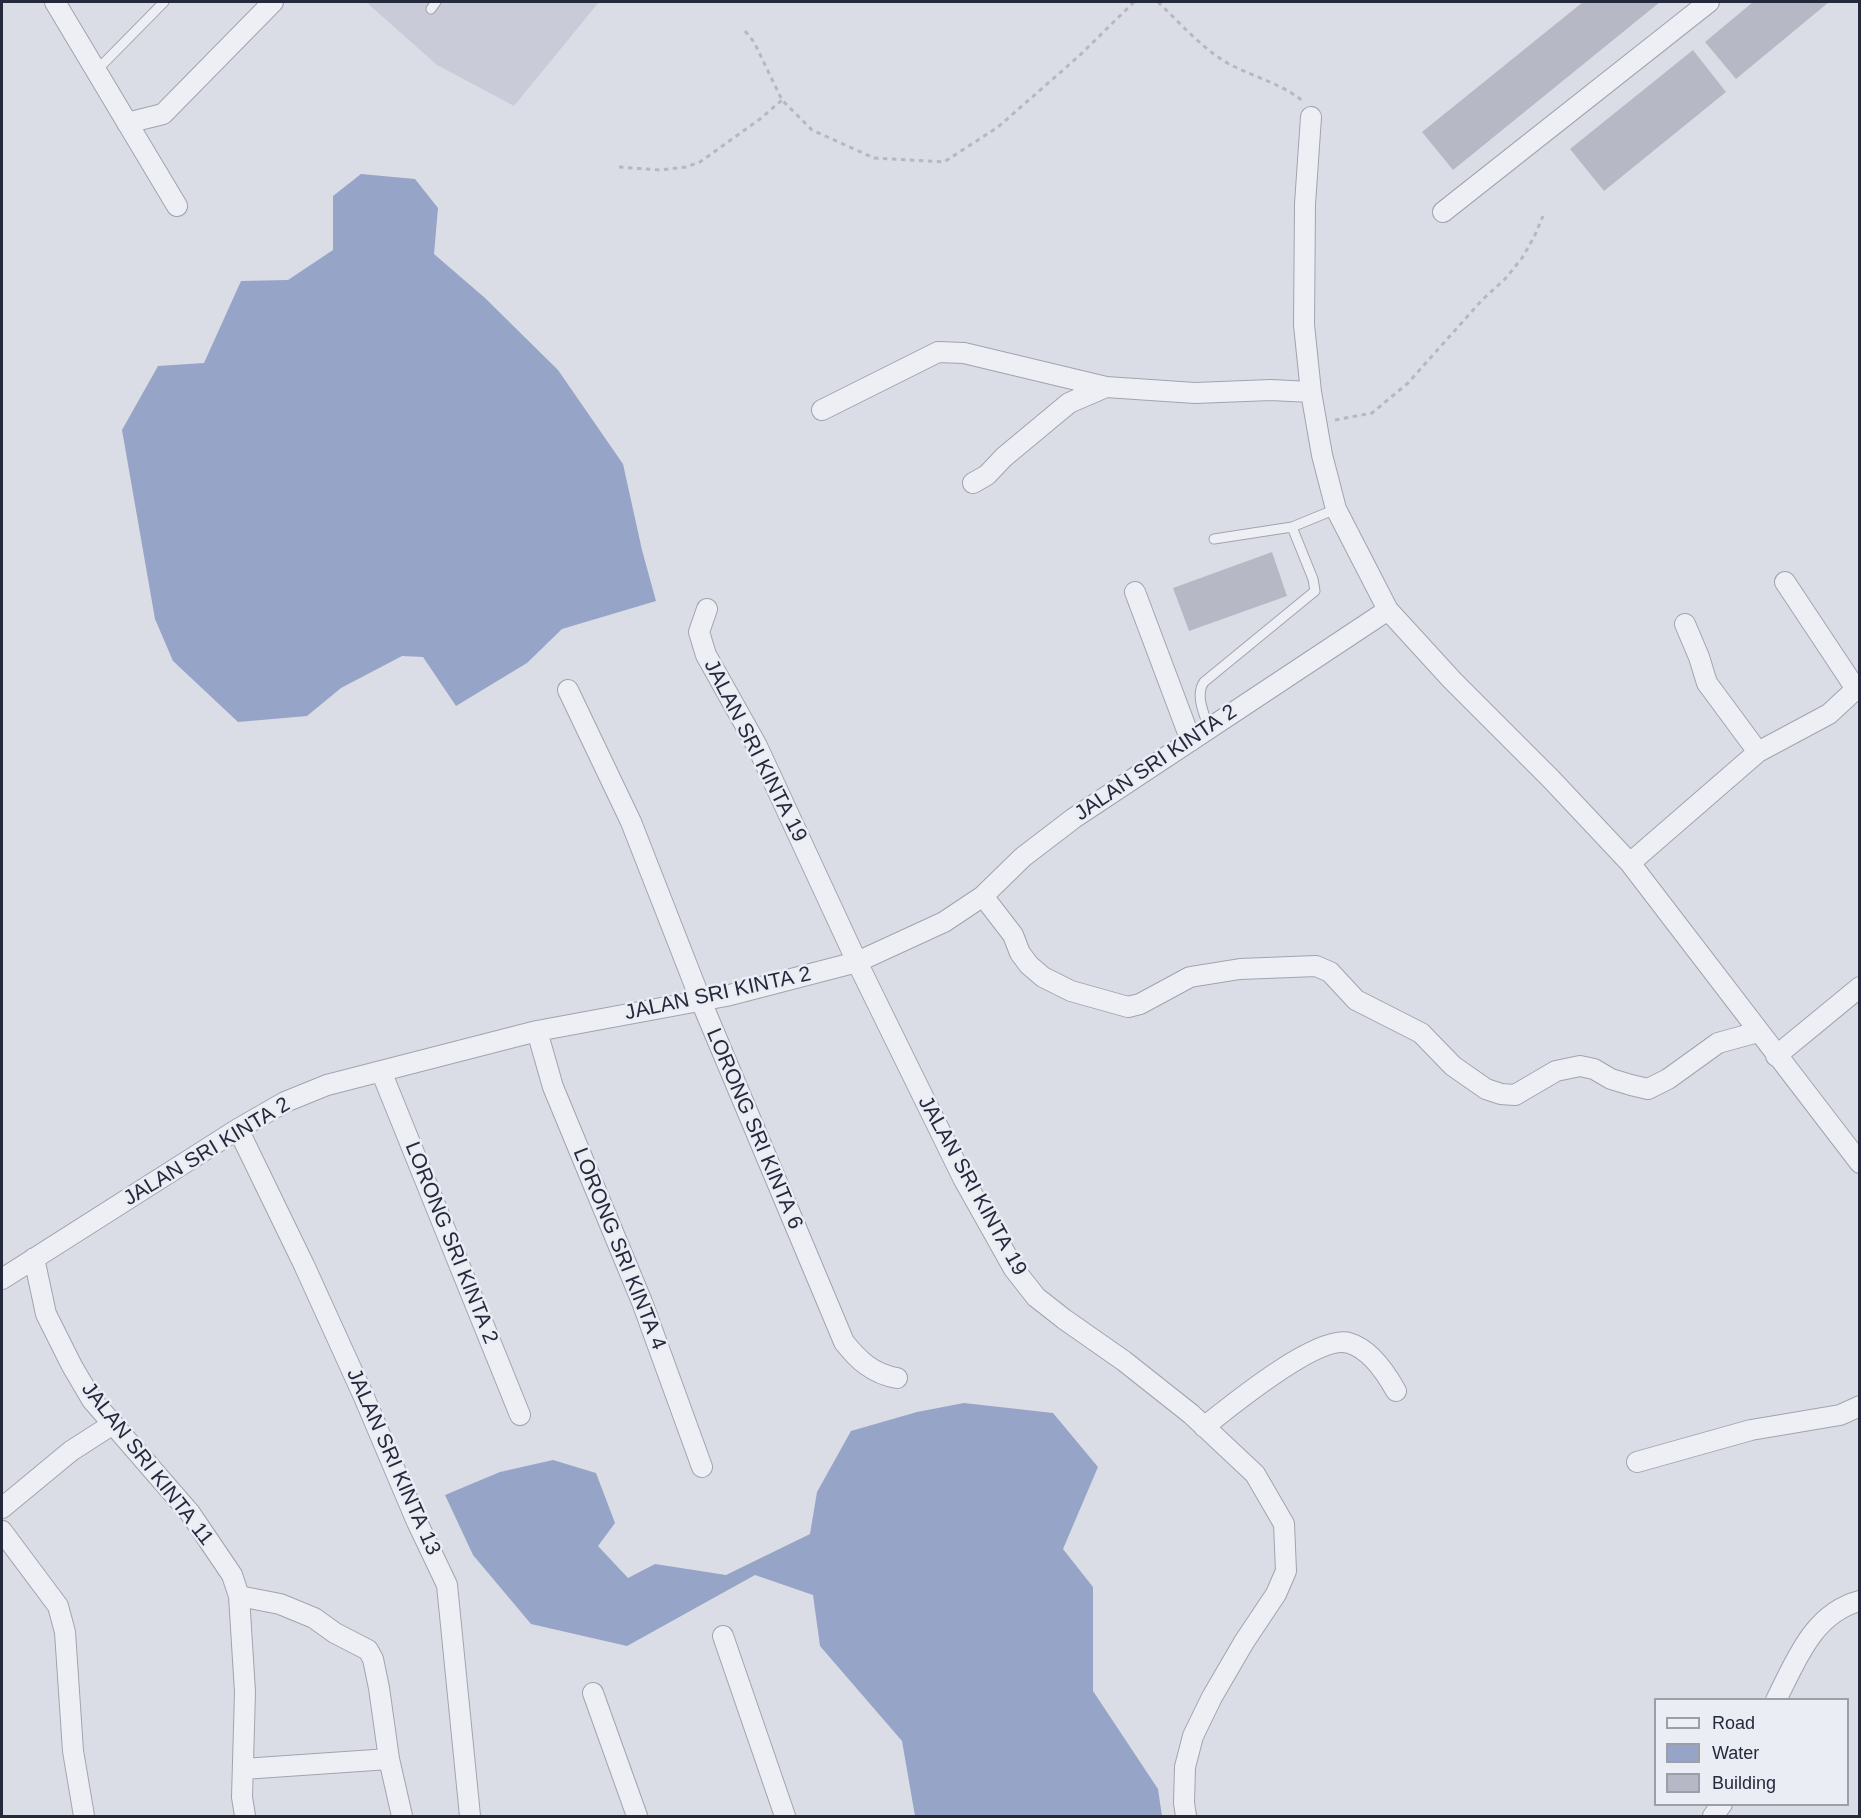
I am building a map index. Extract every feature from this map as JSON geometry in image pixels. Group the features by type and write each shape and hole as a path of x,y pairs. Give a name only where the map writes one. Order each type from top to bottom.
{"street":[{"path":"55,2 177,206"},
{"path":"127,123 163,114 273,2"},
{"path":"1443,212 1708,2"},
{"path":"1311,117 1305,204 1304,325 1311,392 1336,509 1388,610 1452,680 1551,779 1630,863 1860,1163"},
{"path":"822,410 938,352 964,353 1106,387 1196,393 1271,390 1311,392"},
{"path":"973,483 987,475 1068,403 1106,387"},
{"path":"1630,863 1758,752 1829,714 1858,691 1785,582"},
{"path":"1135,592 1191,741"},
{"name":"JALAN SRI KINTA 19","path":"707,609 699,632 706,655 757,746 857,962 963,1178 1014,1269 1036,1297 1124,1361 1204,1427 1255,1474 1284,1524 1286,1571 1276,1594 1244,1642 1212,1697 1193,1736 1185,1767 1186,1816"},
{"name":"JALAN SRI KINTA 2","path":"2,1279 238,1129 285,1102 327,1085 537,1031 726,996 857,962 944,922 983,896 1023,857 1074,818 1388,610"},
{"path":"1685,624 1700,657 1707,683 1758,752"},
{"name":"LORONG SRI KINTA 6","path":"568,690 631,822 700,1001 844,1342 858,1360 883,1376 897,1378"},
{"path":"983,896 1013,935 1020,953 1029,965 1043,977 1071,991 1128,1007 1140,1004 1190,977 1240,969 1316,966 1330,972 1356,1000 1421,1033 1453,1066 1486,1089 1501,1095 1515,1095 1556,1071 1580,1066 1648,1089 1668,1079 1718,1043 1758,1032"},
{"path":"1776,1056 1860,987"},
{"name":"LORONG SRI KINTA 4","path":"537,1031 553,1087 642,1302 702,1467"},
{"name":"LORONG SRI KINTA 2","path":"381,1071 520,1415"},
{"name":"JALAN SRI KINTA 13","path":"238,1129 314,1285 447,1585 470,1816"},
{"name":"JALAN SRI KINTA 11","path":"34,1258 46,1314 84,1388 112,1424 190,1513 232,1575 239,1596 245,1692 242,1797 245,1816"},
{"path":"1204,1427 1244,1395 1282,1369 1324,1347 1347,1342 1364,1352 1384,1371 1396,1391"},
{"path":"1637,1462 1751,1430 1840,1415 1860,1406"},
{"path":"2,1508 71,1451 112,1424"},
{"path":"2,1531 58,1606 65,1632 73,1751 84,1816"},
{"path":"239,1596 280,1604 314,1618 335,1633 368,1650 373,1659 379,1688 388,1759 402,1816"},
{"path":"1777,1698 1809,1637 1833,1613 1846,1604 1860,1601"},
{"path":"723,1636 784,1816"},
{"path":"592,1693 637,1816"},
{"path":"243,1769 388,1759"}],"lane":[{"path":"96,71 164,2"},
{"path":"1214,539 1292,527 1336,509"},
{"path":"1209,728 1199,695 1204,682 1315,591 1313,579 1292,527"}],"path":[{"path":"745,31 754,42 782,100 812,130 874,158 944,162 998,127 1079,56 1134,2"},
{"path":"1158,2 1199,42 1232,66 1290,90 1305,102 1311,117"},
{"path":"618,167 660,170 686,168 700,162 760,119 782,100"},
{"path":"1316,424 1372,413 1408,383 1482,300 1511,272 1534,237 1543,216"}],"shaded area":[{"path":"366,2 599,2 514,106 437,65"}],"water":[{"path":"361,174 415,179 438,208 434,254 485,298 558,370 623,464 656,601 562,629 527,663 456,706 423,657 402,656 341,688 307,716 238,722 173,661 155,619 122,430 158,366 204,363 241,281 288,280 333,250 333,196"},
{"path":"964,1403 1053,1413 1098,1467 1063,1549 1093,1587 1093,1691 1158,1789 1162,1816 915,1816 902,1741 820,1646 813,1595 755,1575 627,1646 531,1624 473,1555 445,1495 500,1472 553,1460 596,1473 615,1523 598,1546 628,1578 655,1564 726,1575 810,1534 817,1492 851,1431 917,1412"}],"building":[{"path":"1583,2 1660,2 1453,170 1422,132"},
{"path":"1753,2 1829,2 1736,79 1705,42"},
{"path":"1693,50 1726,92 1604,191 1570,149"},
{"path":"1272,552 1287,596 1189,631 1173,588"}]}
